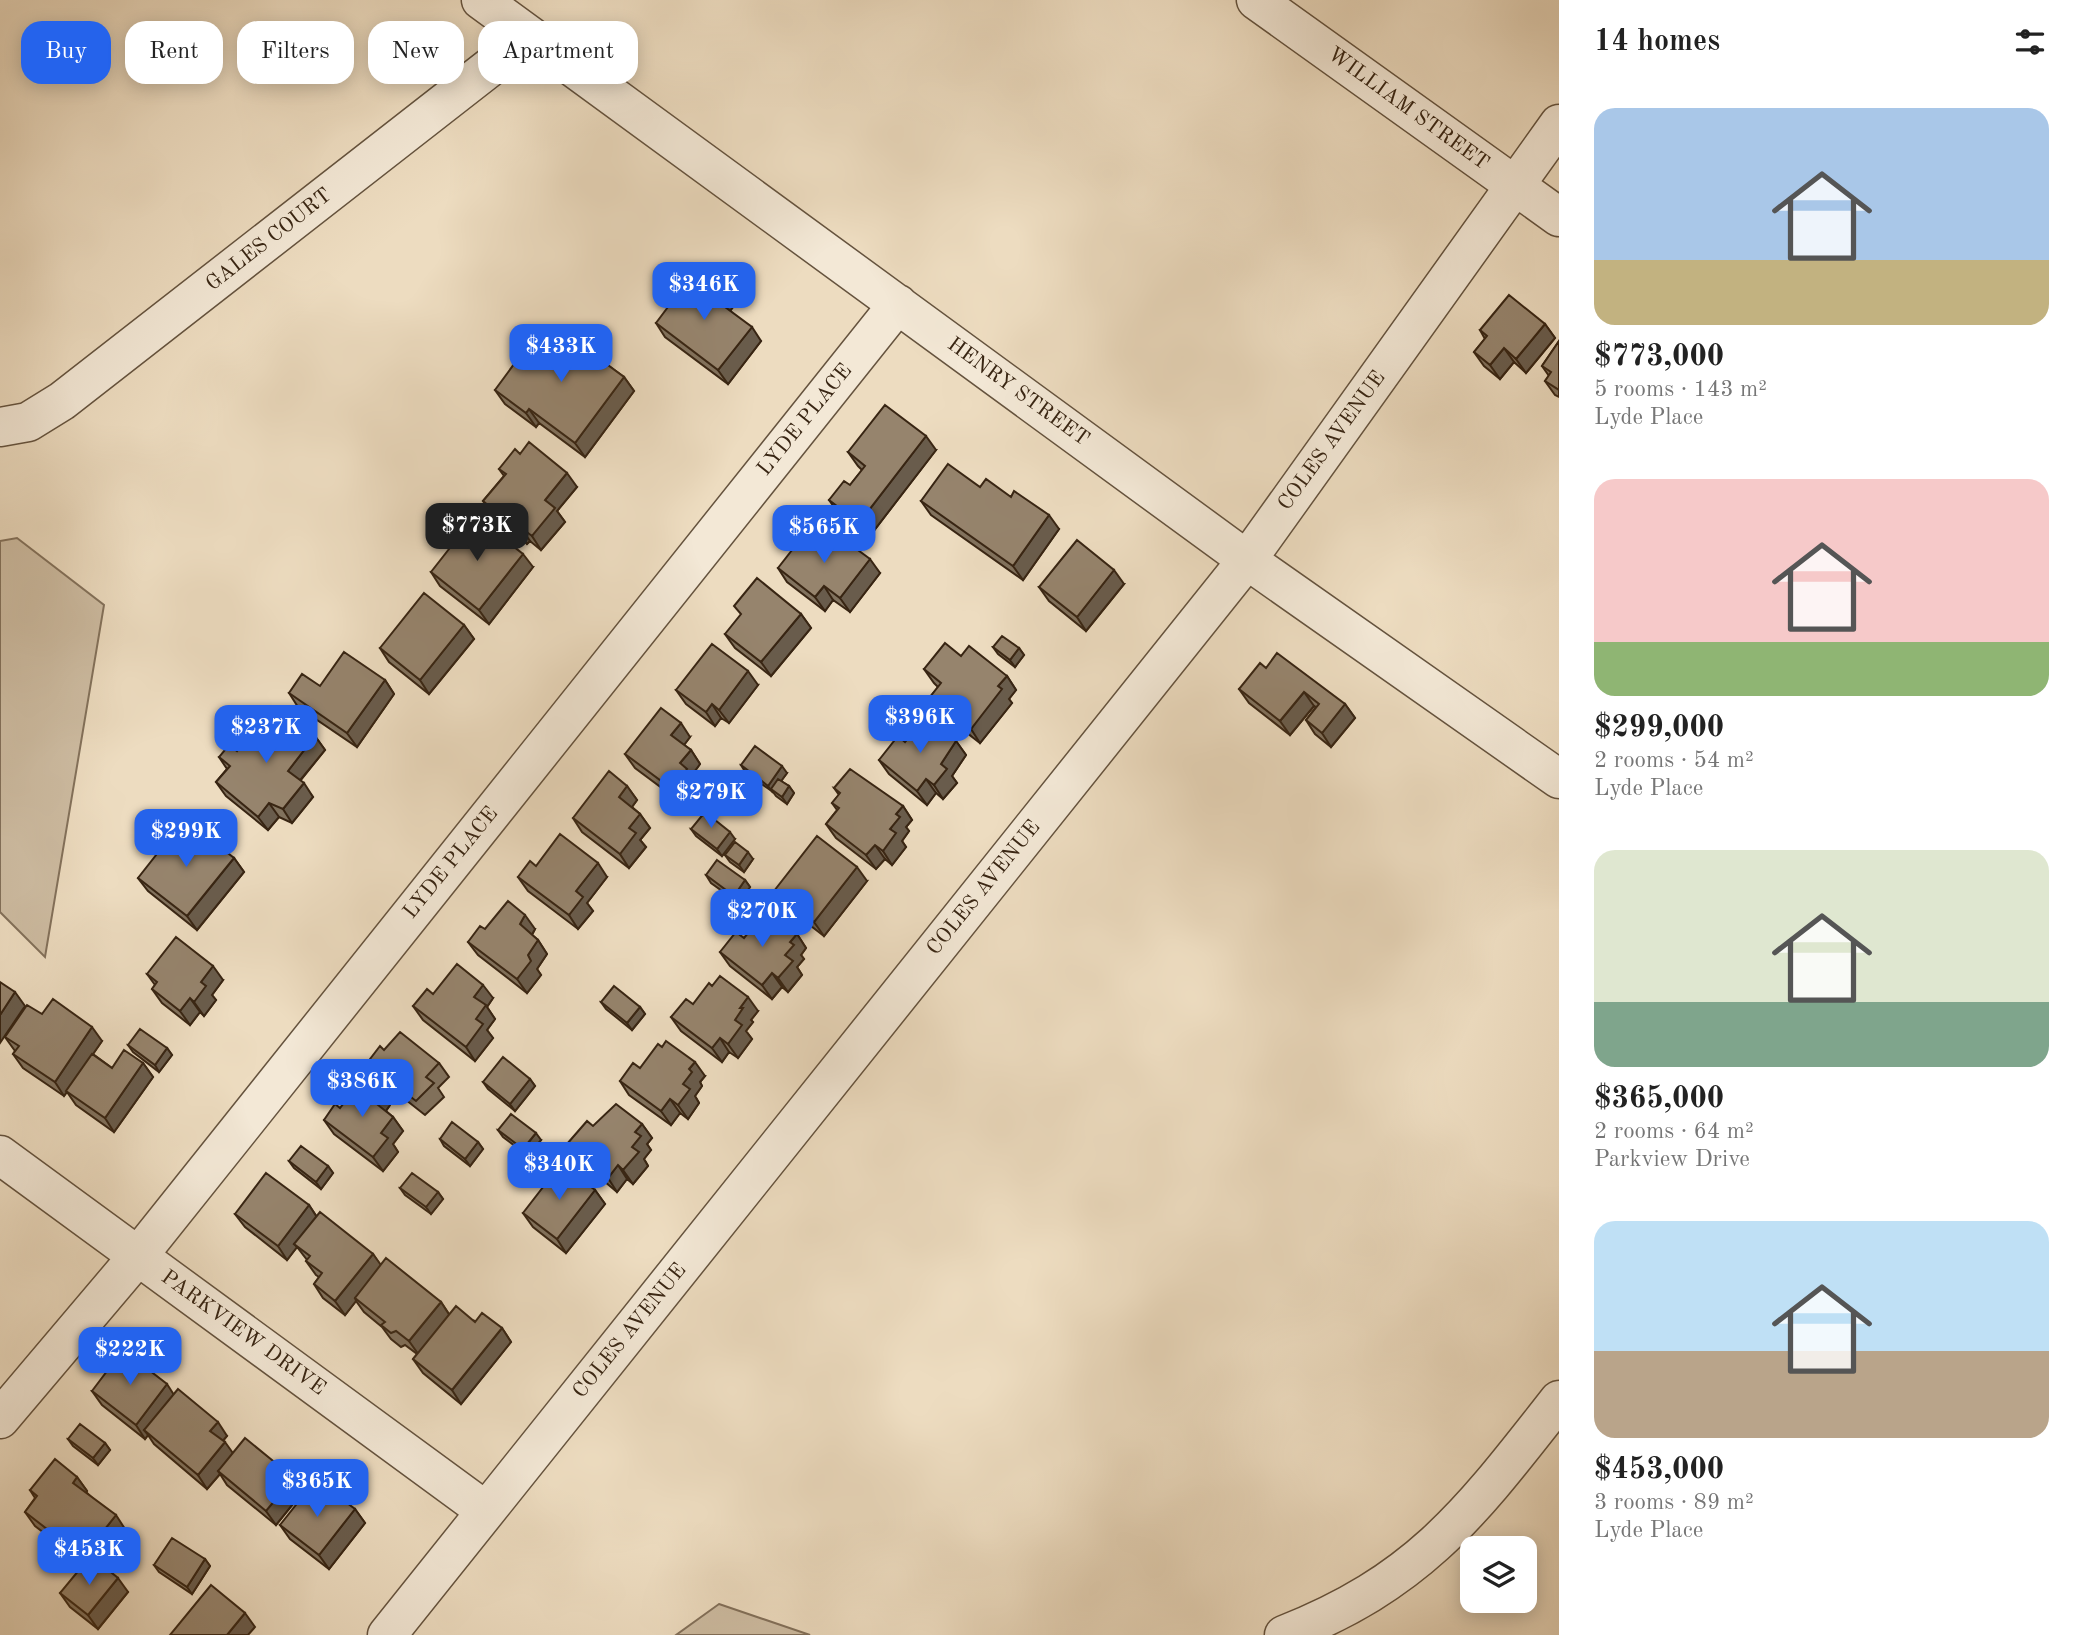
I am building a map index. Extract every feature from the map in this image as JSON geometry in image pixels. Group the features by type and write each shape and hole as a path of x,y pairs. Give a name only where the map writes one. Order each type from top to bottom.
{"street":[{"name":"HENRY STREET","path":"481,0 510,21"},
{"name":"WILLIAM STREET","path":"1256,0 1559,217"},
{"name":"GALES COURT","path":"0,427 28,422 62,401 478,77"},
{"name":"HENRY STREET","path":"596,84 1247,560 1559,779"},
{"name":"COLES AVENUE","path":"387,1635 1247,560 1559,124"},
{"name":"LYDE PLACE","path":"0,1419 138,1256 898,304"},
{"name":"PARKVIEW DRIVE","path":"0,1155 486,1511"},
{"path":"1284,1635 1324,1619 1366,1597 1405,1571 1441,1541 1474,1507 1559,1400"}],"shaded area":[{"path":"17,538 104,605 45,957 0,912 0,541"},
{"path":"719,1604 810,1635 676,1635"}],"building":[{"path":"695,271 723,293 717,301 752,327 718,370 656,323"},
{"path":"1509,295 1545,324 1516,359 1504,348 1490,365 1474,352 1487,336 1480,330"},
{"path":"571,326 594,344 589,351 624,377 575,443 529,409 526,413 495,390 531,341 549,355"},
{"path":"1559,341 1559,390 1545,381 1551,372 1542,366"},
{"path":"885,405 926,436 859,523 829,500 844,481 850,485 865,466 848,452"},
{"path":"529,442 567,473 545,500 555,508 532,536 520,527 518,530 483,501 506,474 499,469 515,449 520,454"},
{"path":"948,464 980,487 986,479 1011,497 1014,491 1049,515 1013,566 921,501"},
{"path":"475,516 523,554 479,610 431,572"},
{"path":"807,531 829,548 839,536 870,559 840,598 824,586 815,597 778,568"},
{"path":"1077,540 1114,570 1077,617 1039,587"},
{"path":"757,578 801,614 761,662 725,634 741,614 734,606"},
{"path":"424,593 464,625 420,680 380,648"},
{"path":"1002,636 1019,648 1010,660 993,647"},
{"path":"945,643 961,656 969,646 1007,676 998,686 1002,689 971,729 930,697 941,683 924,669"},
{"path":"712,644 748,671 719,710 712,704 706,712 676,690"},
{"path":"344,652 385,680 347,733 289,693 302,674 320,686"},
{"path":"1277,653 1345,704 1322,733 1306,720 1319,704 1304,692 1280,721 1239,689 1260,663 1266,668"},
{"path":"661,708 681,723 671,735 691,750 680,763 687,769 672,789 625,754"},
{"path":"282,709 315,736 288,771 304,783 283,809 269,803 258,817 216,782 230,766 219,757 229,745 237,751 249,736 255,741"},
{"path":"926,717 956,741 941,764 947,769 934,785 926,779 917,791 879,760 898,736 905,742"},
{"path":"755,746 782,766 768,786 741,765"},
{"path":"850,769 903,806 896,814 900,817 890,829 896,833 883,851 875,845 866,855 826,824 839,808 832,803 840,793 834,788"},
{"path":"609,771 627,786 619,797 640,814 629,828 636,833 620,854 573,818"},
{"path":"778,779 789,786 782,797 771,789"},
{"path":"705,812 730,832 717,849 691,829"},
{"path":"191,824 234,858 187,916 138,878 168,840 174,845"},
{"path":"560,834 598,863 576,891 583,897 569,915 518,877 530,861 536,866"},
{"path":"817,836 857,867 814,922 774,891"},
{"path":"735,842 748,852 739,865 725,855"},
{"path":"717,860 745,880 734,896 706,875"},
{"path":"508,901 525,915 520,924 538,940 528,955 531,961 517,979 468,942 480,926 485,929"},
{"path":"770,913 797,934 790,942 794,945 785,955 793,961 778,978 772,973 762,985 720,952 736,932 744,938 761,917 765,920"},
{"path":"176,937 213,966 201,982 206,986 194,1002 190,998 180,1011 152,989 157,982 147,974"},
{"path":"457,964 483,985 474,997 486,1005 476,1019 483,1024 466,1047 413,1006 427,989 433,994"},
{"path":"720,976 748,997 735,1020 742,1025 728,1044 720,1038 712,1048 671,1017 686,999 693,1004 709,983 712,986"},
{"path":"0,982 15,992 0,1015"},
{"path":"614,986 640,1007 627,1023 601,1002"},
{"path":"53,999 92,1027 55,1082 13,1054 19,1046 5,1037 27,1005 42,1014"},
{"path":"140,1029 167,1048 155,1065 128,1045"},
{"path":"400,1032 439,1063 426,1077 434,1083 416,1101 367,1063 380,1046 384,1050"},
{"path":"666,1041 695,1062 689,1069 692,1072 683,1084 690,1089 678,1105 670,1099 661,1111 620,1081 633,1063 640,1068 658,1044 662,1047"},
{"path":"124,1050 143,1063 105,1118 66,1091 92,1054 112,1068"},
{"path":"503,1057 530,1079 510,1104 483,1082"},
{"path":"363,1078 381,1092 373,1101 393,1117 381,1133 388,1138 373,1157 324,1120 335,1104 340,1108"},
{"path":"616,1104 642,1124 635,1132 641,1136 632,1147 639,1152 623,1170 618,1165 608,1178 567,1144 587,1121 593,1126"},
{"path":"511,1114 536,1133 523,1149 498,1130"},
{"path":"452,1122 478,1142 465,1159 440,1139"},
{"path":"301,1146 328,1166 316,1182 289,1161"},
{"path":"561,1164 595,1190 557,1239 523,1213"},
{"path":"266,1173 309,1205 278,1246 235,1214"},
{"path":"412,1173 438,1192 426,1207 400,1188"},
{"path":"320,1212 373,1254 335,1301 314,1284 322,1273 306,1261 310,1256 294,1244"},
{"path":"386,1258 441,1302 409,1341 396,1331 391,1333 381,1325 385,1322 355,1298"},
{"path":"456,1306 475,1322 482,1313 502,1328 452,1390 413,1359"},
{"path":"123,1350 167,1384 136,1425 92,1391"},
{"path":"178,1389 218,1422 210,1431 225,1442 198,1475 144,1430"},
{"path":"80,1424 105,1443 93,1458 68,1439"},
{"path":"245,1438 283,1469 276,1477 287,1486 266,1511 218,1471"},
{"path":"55,1459 77,1477 73,1483 116,1515 83,1557 25,1512 37,1496 30,1490"},
{"path":"311,1486 325,1496 330,1490 355,1509 319,1555 280,1525"},
{"path":"172,1538 205,1559 187,1587 154,1565"},
{"path":"96,1560 118,1578 88,1615 60,1593 84,1564 90,1569"},
{"path":"211,1585 245,1613 227,1635 170,1635"}]}
